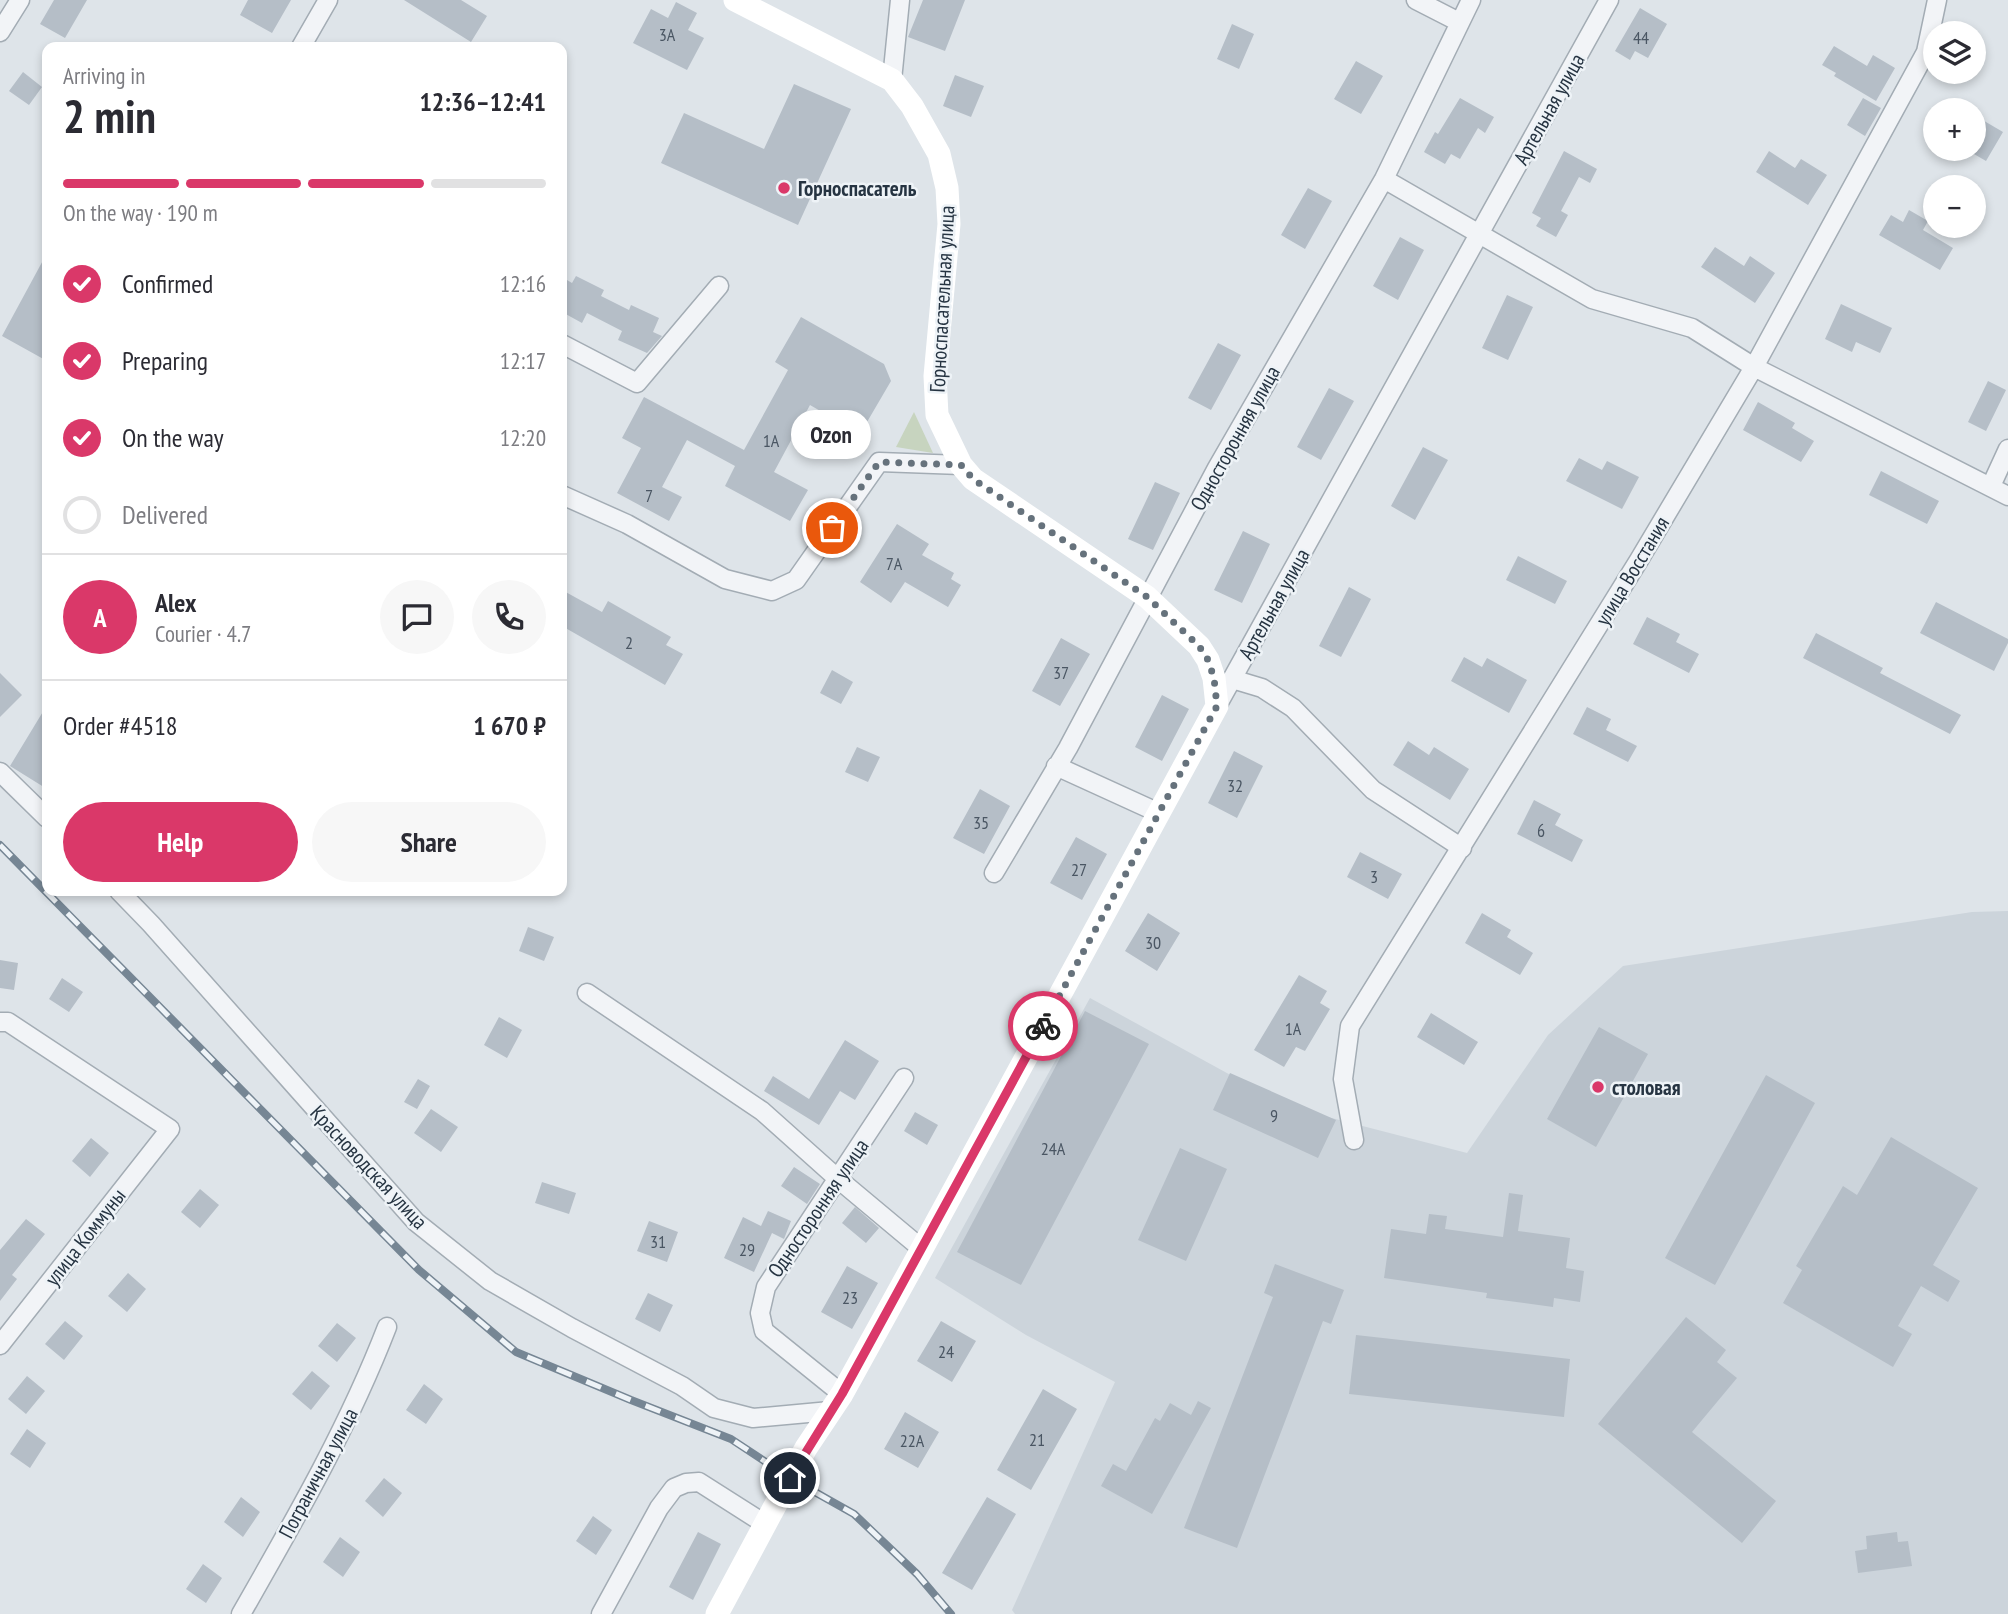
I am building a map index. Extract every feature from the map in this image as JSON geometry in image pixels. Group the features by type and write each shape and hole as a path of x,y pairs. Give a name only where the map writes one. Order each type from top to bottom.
{"main road":[{"name":"Горноспасательная улица","path":"735,0 892,80 912,106 939,154 947,188 948,225 934,376 937,415 961,465 973,479 1147,597 1199,646 1208,660 1214,678 1217,706"},
{"name":"Артельная улица","path":"717,1614 806,1448 836,1403 922,1249 1217,706"}],"street":[{"path":"0,32 20,0"},
{"path":"304,42 328,0"},
{"path":"892,80 900,0"},
{"path":"1416,0 1459,22"},
{"name":"Односторонняя улица","path":"994,873 1068,748 1217,468 1384,179 1471,0"},
{"name":"Артельная улица","path":"1217,706 1609,0"},
{"name":"улица Восстания","path":"1354,1140 1343,1079 1350,1026 1639,560 1754,367 1926,52 1937,0"},
{"path":"1384,179 1591,299 1692,328 1754,367 2008,496"},
{"path":"567,347 637,383 719,286"},
{"path":"1991,486 2008,449"},
{"path":"567,497 626,524 725,579 772,590 796,580 879,462 961,465"},
{"path":"1232,678 1262,688 1293,708 1373,790 1462,848"},
{"path":"1056,766 1158,813"},
{"path":"0,772 42,813"},
{"name":"Красноводская улица","path":"123,896 151,923 416,1222 490,1281 682,1387 714,1408 753,1418 836,1403"},
{"path":"587,993 762,1111 922,1249"},
{"name":"улица Коммуны","path":"0,1022 8,1022 170,1129 0,1345"},
{"name":"Односторонняя улица","path":"836,1403 764,1331 760,1313 766,1287 904,1078"},
{"name":"Пограничная улица","path":"241,1614 296,1517 354,1405 387,1327"},
{"path":"601,1614 659,1507 674,1488 685,1483 699,1482 765,1524"}],"shaded area":[{"path":"2008,911 2008,1614 1015,1614 1012,1610 1115,1382 1026,1335 935,1278 1090,998 1289,1107 1467,1153 1548,1035 1623,966 1972,912"}],"green space":[{"path":"914,412 933,453 896,447"}],"building":[{"path":"54,0 87,0 65,38 40,24"},
{"path":"248,0 291,0 272,33 240,15"},
{"path":"404,0 461,0 487,16 471,42"},
{"path":"923,0 965,0 945,51 908,37"},
{"path":"676,2 697,13 688,30 704,38 687,70 633,43 651,9 668,18"},
{"path":"1640,8 1667,24 1648,58 1635,51 1630,60 1615,51"},
{"path":"1232,24 1254,34 1239,69 1217,59"},
{"path":"1834,46 1867,66 1873,55 1895,68 1876,101 1834,76 1836,73 1822,65"},
{"path":"1356,61 1383,76 1361,114 1334,99"},
{"path":"23,72 42,87 29,105 9,91"},
{"path":"955,75 984,86 971,117 943,106"},
{"path":"794,84 851,109 798,225 661,163 684,113 764,149"},
{"path":"1460,98 1494,117 1485,133 1478,128 1460,159 1451,154 1445,164 1424,152"},
{"path":"1863,98 1881,108 1865,136 1847,125"},
{"path":"1986,122 2003,132 1986,161"},
{"path":"1564,151 1597,169 1590,183 1579,177 1561,211 1568,215 1556,237 1536,226 1541,218 1532,213"},
{"path":"1769,151 1795,168 1801,159 1827,175 1808,205 1756,172"},
{"path":"1308,188 1332,201 1305,249 1281,235"},
{"path":"1909,210 1923,218 1923,238 1936,238 1953,248 1940,270 1879,235 1891,215 1903,222"},
{"path":"1400,237 1424,250 1398,300 1373,286"},
{"path":"1715,247 1744,266 1750,256 1775,273 1755,303 1701,267"},
{"path":"42,262 42,358 2,336"},
{"path":"576,276 604,290 601,296 629,310 631,305 659,318 653,332 662,336 647,353 618,340 622,331 587,313 582,323 567,315 567,280 572,283"},
{"path":"1507,295 1533,307 1508,360 1482,348"},
{"path":"1841,304 1892,328 1880,353 1856,342 1852,352 1825,339"},
{"path":"801,317 884,364 891,381 860,434 810,405 774,472 808,490 790,521 725,486 735,466 687,440 662,487 682,497 669,521 617,493 641,448 622,438 644,397 744,450 788,370 775,362"},
{"path":"1218,343 1241,355 1211,410 1188,398"},
{"path":"1988,381 2006,390 1986,431 1968,422"},
{"path":"1329,388 1354,401 1321,460 1297,447"},
{"path":"1758,402 1795,423 1792,428 1814,441 1801,462 1743,430"},
{"path":"1423,447 1448,460 1415,520 1391,506"},
{"path":"1579,458 1602,470 1607,461 1639,477 1622,509 1566,481"},
{"path":"1881,471 1939,501 1927,524 1869,495"},
{"path":"1155,482 1180,493 1153,550 1128,539"},
{"path":"897,524 929,544 922,555 954,573 951,579 961,585 948,607 905,582 891,603 860,582"},
{"path":"1243,531 1270,544 1242,603 1214,590"},
{"path":"1518,556 1567,581 1555,604 1506,580"},
{"path":"1349,587 1371,599 1341,657 1319,646"},
{"path":"567,593 602,612 608,601 671,637 666,645 683,654 665,685 567,629"},
{"path":"1936,602 2008,639 1994,671 1920,633"},
{"path":"1647,617 1680,634 1676,642 1699,654 1689,673 1633,644"},
{"path":"1816,633 1883,668 1880,673 1961,715 1950,734 1803,658"},
{"path":"1061,638 1090,654 1060,706 1032,691"},
{"path":"1464,657 1482,667 1487,658 1527,680 1509,713 1451,681"},
{"path":"832,670 853,682 841,704 820,693"},
{"path":"0,673 22,695 0,717"},
{"path":"1162,695 1189,709 1162,761 1135,747"},
{"path":"1587,707 1611,719 1606,730 1637,746 1628,762 1573,734"},
{"path":"42,713 42,786 10,766"},
{"path":"1408,741 1429,755 1434,747 1469,769 1450,800 1393,765"},
{"path":"857,747 880,757 868,782 845,772"},
{"path":"1234,751 1263,766 1237,818 1208,803"},
{"path":"980,789 1010,806 984,854 953,838"},
{"path":"1534,800 1561,814 1555,825 1583,840 1572,862 1517,834"},
{"path":"1076,837 1107,854 1082,900 1050,883"},
{"path":"1360,852 1402,874 1388,899 1347,877"},
{"path":"1148,913 1180,933 1157,971 1125,951"},
{"path":"1482,913 1511,930 1507,937 1533,953 1520,975 1465,943"},
{"path":"528,927 554,937 544,961 519,951"},
{"path":"0,960 18,963 14,990 0,988"},
{"path":"1299,975 1327,991 1320,1003 1330,1009 1305,1051 1296,1047 1284,1067 1254,1050"},
{"path":"62,978 83,992 69,1012 49,999"},
{"path":"1085,1011 1149,1044 1021,1285 957,1252"},
{"path":"1431,1013 1478,1042 1464,1065 1417,1037"},
{"path":"499,1017 522,1030 507,1058 484,1045"},
{"name":"столовая","path":"1599,1027 1648,1054 1596,1147 1547,1119"},
{"path":"845,1040 879,1061 855,1100 840,1091 819,1125 764,1091 773,1076 809,1099"},
{"path":"1230,1073 1336,1120 1318,1158 1213,1110"},
{"path":"1766,1075 1815,1103 1715,1285 1665,1258"},
{"path":"418,1079 430,1086 417,1109 404,1102"},
{"path":"431,1109 458,1127 441,1152 414,1133"},
{"path":"915,1112 938,1125 927,1145 904,1131"},
{"path":"1891,1137 1978,1188 1933,1265 1960,1281 1948,1302 1921,1286 1898,1326 1912,1334 1893,1367 1783,1303 1802,1270 1796,1266 1843,1186 1857,1195"},
{"path":"91,1138 109,1153 90,1177 72,1161"},
{"path":"1180,1148 1227,1169 1186,1261 1138,1240"},
{"path":"794,1167 820,1184 807,1204 781,1186"},
{"path":"542,1182 576,1193 569,1214 535,1203"},
{"path":"200,1189 219,1205 200,1228 181,1212"},
{"path":"1509,1193 1523,1195 1518,1231 1570,1238 1566,1268 1584,1271 1580,1302 1554,1298 1553,1307 1486,1298 1487,1293 1384,1278 1391,1229 1426,1234 1429,1214 1447,1216 1445,1229 1503,1237"},
{"path":"855,1207 879,1228 866,1243 842,1223"},
{"path":"768,1211 791,1221 784,1239 772,1233 754,1272 724,1258 743,1217 761,1226"},
{"path":"26,1219 45,1234 12,1275 17,1279 0,1301 0,1250"},
{"path":"649,1221 678,1232 667,1262 637,1251"},
{"path":"1275,1264 1344,1290 1331,1324 1323,1321 1237,1548 1184,1528 1273,1297 1264,1293"},
{"path":"847,1266 878,1283 852,1329 821,1312"},
{"path":"128,1273 146,1289 127,1312 108,1296"},
{"path":"648,1293 673,1305 660,1332 635,1319"},
{"path":"1686,1317 1726,1350 1717,1362 1737,1378 1692,1432 1776,1501 1742,1543 1598,1424"},
{"path":"65,1321 83,1336 64,1360 45,1344"},
{"path":"941,1321 976,1341 952,1382 917,1361"},
{"path":"337,1323 356,1338 337,1362 318,1346"},
{"path":"1356,1335 1570,1359 1564,1417 1349,1394"},
{"path":"312,1371 330,1386 311,1410 292,1394"},
{"path":"27,1376 45,1391 26,1414 8,1399"},
{"path":"424,1384 443,1399 426,1424 406,1410"},
{"path":"1043,1389 1077,1409 1031,1490 997,1470"},
{"path":"1198,1401 1211,1408 1152,1514 1101,1486 1113,1464 1126,1471 1155,1418 1160,1421 1170,1403 1191,1415"},
{"path":"905,1412 939,1432 918,1468 884,1449"},
{"path":"27,1429 46,1443 30,1468 10,1454"},
{"path":"384,1478 402,1493 383,1517 365,1501"},
{"path":"241,1497 260,1512 243,1537 224,1522"},
{"path":"987,1497 1016,1514 972,1590 942,1573"},
{"path":"593,1516 612,1530 596,1555 576,1541"},
{"path":"698,1532 721,1544 693,1600 669,1587"},
{"path":"1897,1532 1898,1542 1908,1541 1912,1566 1858,1573 1855,1551 1867,1549 1866,1536"},
{"path":"340,1537 360,1552 343,1577 323,1562"},
{"path":"203,1564 222,1578 206,1603 186,1589"}],"railway":[{"path":"0,845 42,888"},
{"path":"50,896 419,1270 516,1352 731,1439 790,1478 854,1514 917,1574 951,1614"}],"way so far":[{"path":"832,528 879,462 961,465 973,479 1147,597 1199,646 1208,660 1214,678 1217,706 1043,1026"}],"place":[{"name":"Горноспасатель","path":"784,188"},
{"name":"Ozon","path":"832,528"},
{"name":"столовая","path":"1598,1087"}],"route":[{"path":"790,1478 806,1448 842,1394 1043,1026"}]}
